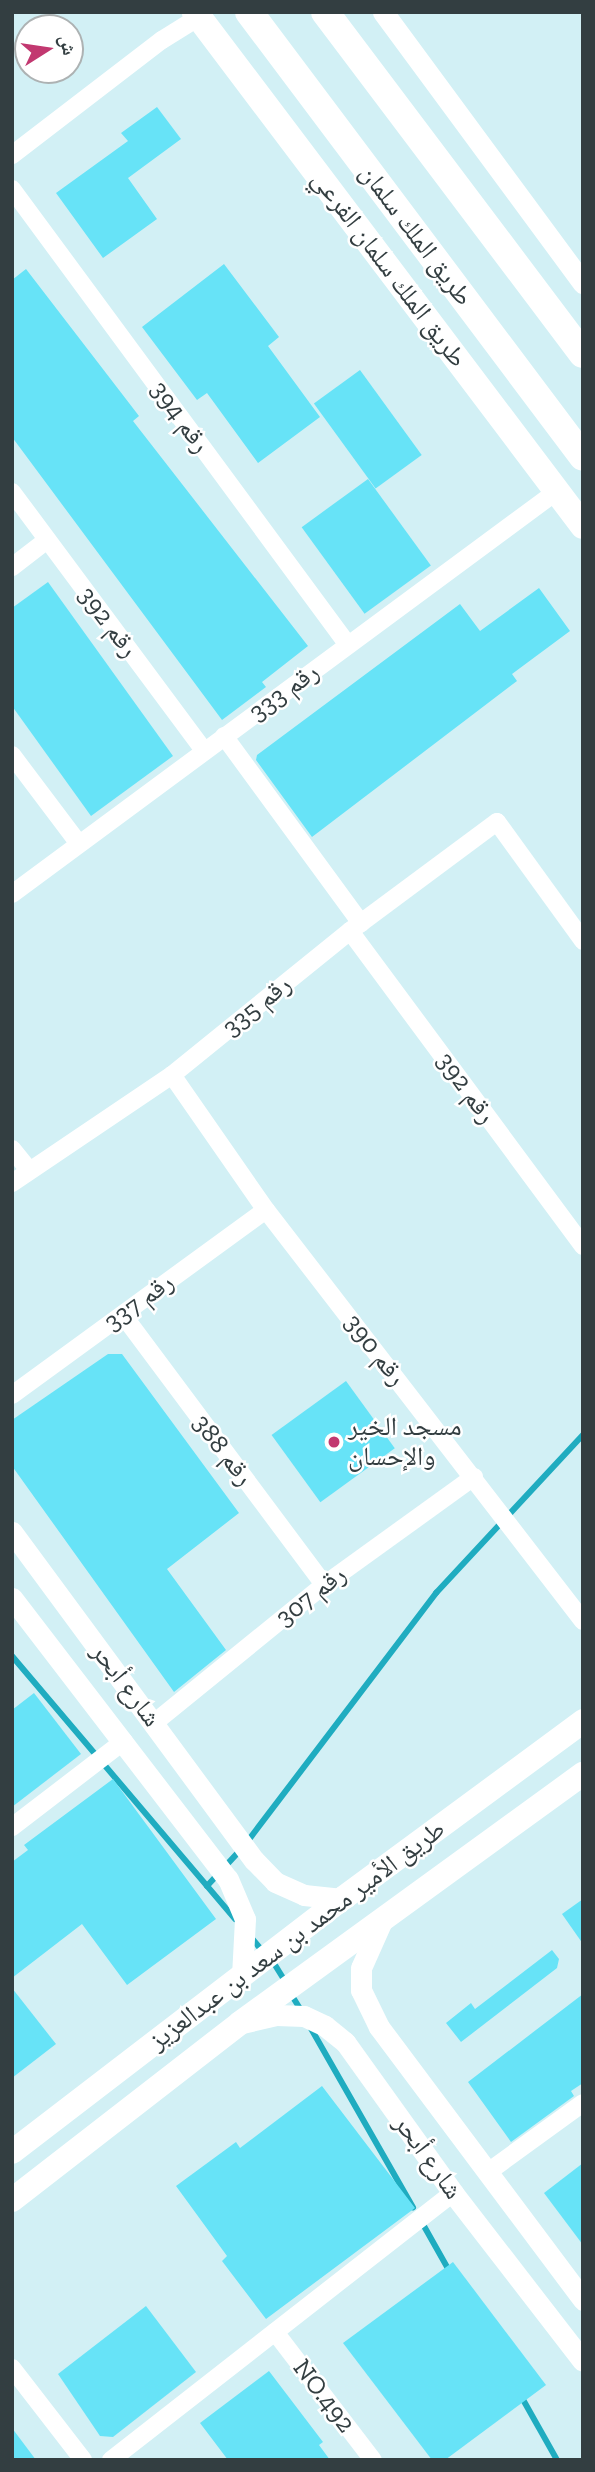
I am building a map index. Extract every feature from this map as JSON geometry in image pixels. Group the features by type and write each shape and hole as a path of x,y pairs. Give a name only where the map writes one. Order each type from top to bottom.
{"highway":[{"name":"طريق الملك سلمان","path":"249,12 583,457"},
{"path":"325,12 583,354"}],"main road":[{"name":"طريق الملك سلمان الفرعي","path":"196,14 583,526"},
{"path":"495,236 583,332"},
{"name":"طريق الأمير محمد بن سعد بن عبدالعزيز","path":"12,2152 342,1899 583,1721"},
{"name":"طريق الأمير محمد بن سعد بن عبدالعزيز","path":"12,2200 240,2023 583,1774"}],"street":[{"path":"383,12 583,283"},
{"path":"12,155 196,14"},
{"name":"رقم 394","path":"12,189 348,645"},
{"name":"رقم 333","path":"12,894 557,491"},
{"name":"رقم 392","path":"12,492 204,751"},
{"path":"12,567 47,540"},
{"name":"رقم 392","path":"224,736 355,927 583,1246"},
{"path":"12,755 79,844"},
{"name":"رقم 335","path":"12,1183 172,1075 355,927 497,822 583,941"},
{"name":"رقم 390","path":"172,1075 266,1210 583,1622"},
{"path":"12,1149 29,1170"},
{"name":"رقم 337","path":"12,1395 266,1210"},
{"name":"رقم 388","path":"123,1315 324,1585"},
{"name":"رقم 307","path":"154,1723 324,1585 474,1477"},
{"name":"شارع أبحر","path":"12,1532 254,1860 275,1882 304,1895 342,1899"},
{"name":"شارع أبحر","path":"12,1598 228,1879 245,1919 242,1976"},
{"path":"12,1827 124,1741"},
{"path":"228,1879 254,1860"},
{"name":"شارع أبحر","path":"381,1923 361,1968 361,1990 379,2027 583,2300"},
{"name":"شارع أبحر","path":"240,2023 276,2015 304,2016 325,2026 345,2042 453,2193 583,2361"},
{"path":"363,2068 362,2057 370,2039 381,2038 393,2045"},
{"path":"488,2172 583,2103"},
{"path":"111,2460 453,2193"},
{"name":"NO.492","path":"275,2332 373,2460"},
{"path":"12,2368 83,2460"}],"building":[{"path":"157,107 181,139 128,178 157,219 103,258 56,193 128,141 121,133"},
{"path":"224,264 279,337 268,346 320,417 258,463 207,393 197,400 142,327"},
{"path":"26,269 139,416 133,421 308,646 262,682 266,687 222,720 12,437 12,280"},
{"path":"360,370 422,455 376,488 314,404"},
{"path":"368,479 431,566 365,614 302,527"},
{"path":"48,582 173,756 91,816 12,706 12,608"},
{"path":"539,588 570,631 512,674 517,681 312,837 256,760 257,755 460,604 480,631"},
{"path":"108,1354 122,1354 239,1513 167,1569 226,1650 174,1692 12,1466 12,1420"},
{"name":"مسجد الخير والإحسان","path":"346,1381 395,1448 320,1502 272,1435"},
{"path":"34,1693 81,1754 12,1807 12,1710"},
{"path":"113,1779 216,1919 127,1985 82,1924 12,1978 12,1862 28,1850 24,1845"},
{"path":"583,1899 583,1944 562,1914"},
{"path":"552,1950 559,1959 557,1968 461,2042 446,2023 471,2003 475,2009"},
{"path":"12,1988 56,2044 12,2078"},
{"path":"583,1994 583,2083 571,2091 574,2096 511,2142 468,2082"},
{"path":"322,2086 415,2208 266,2319 222,2261 227,2256 176,2186 236,2142 240,2148"},
{"path":"583,2163 583,2245 544,2193"},
{"path":"453,2262 546,2385 445,2460 432,2460 343,2343"},
{"path":"146,2306 196,2372 113,2437 100,2436 58,2374"},
{"path":"269,2371 323,2442 319,2445 330,2460 228,2460 200,2423"},
{"path":"12,2428 36,2460 12,2460"}],"waterway":[{"path":"207,1886 244,1846 436,1593 583,1435"},
{"path":"12,1656 235,1919"},
{"path":"249,1935 260,1948"},
{"path":"275,1965 283,1978"},
{"path":"294,1999 302,2012"},
{"path":"309,2025 413,2207"},
{"path":"420,2219 451,2274"},
{"path":"521,2396 557,2460"}],"place":[{"name":"مسجد الخير والإحسان","path":"334,1442"}]}
